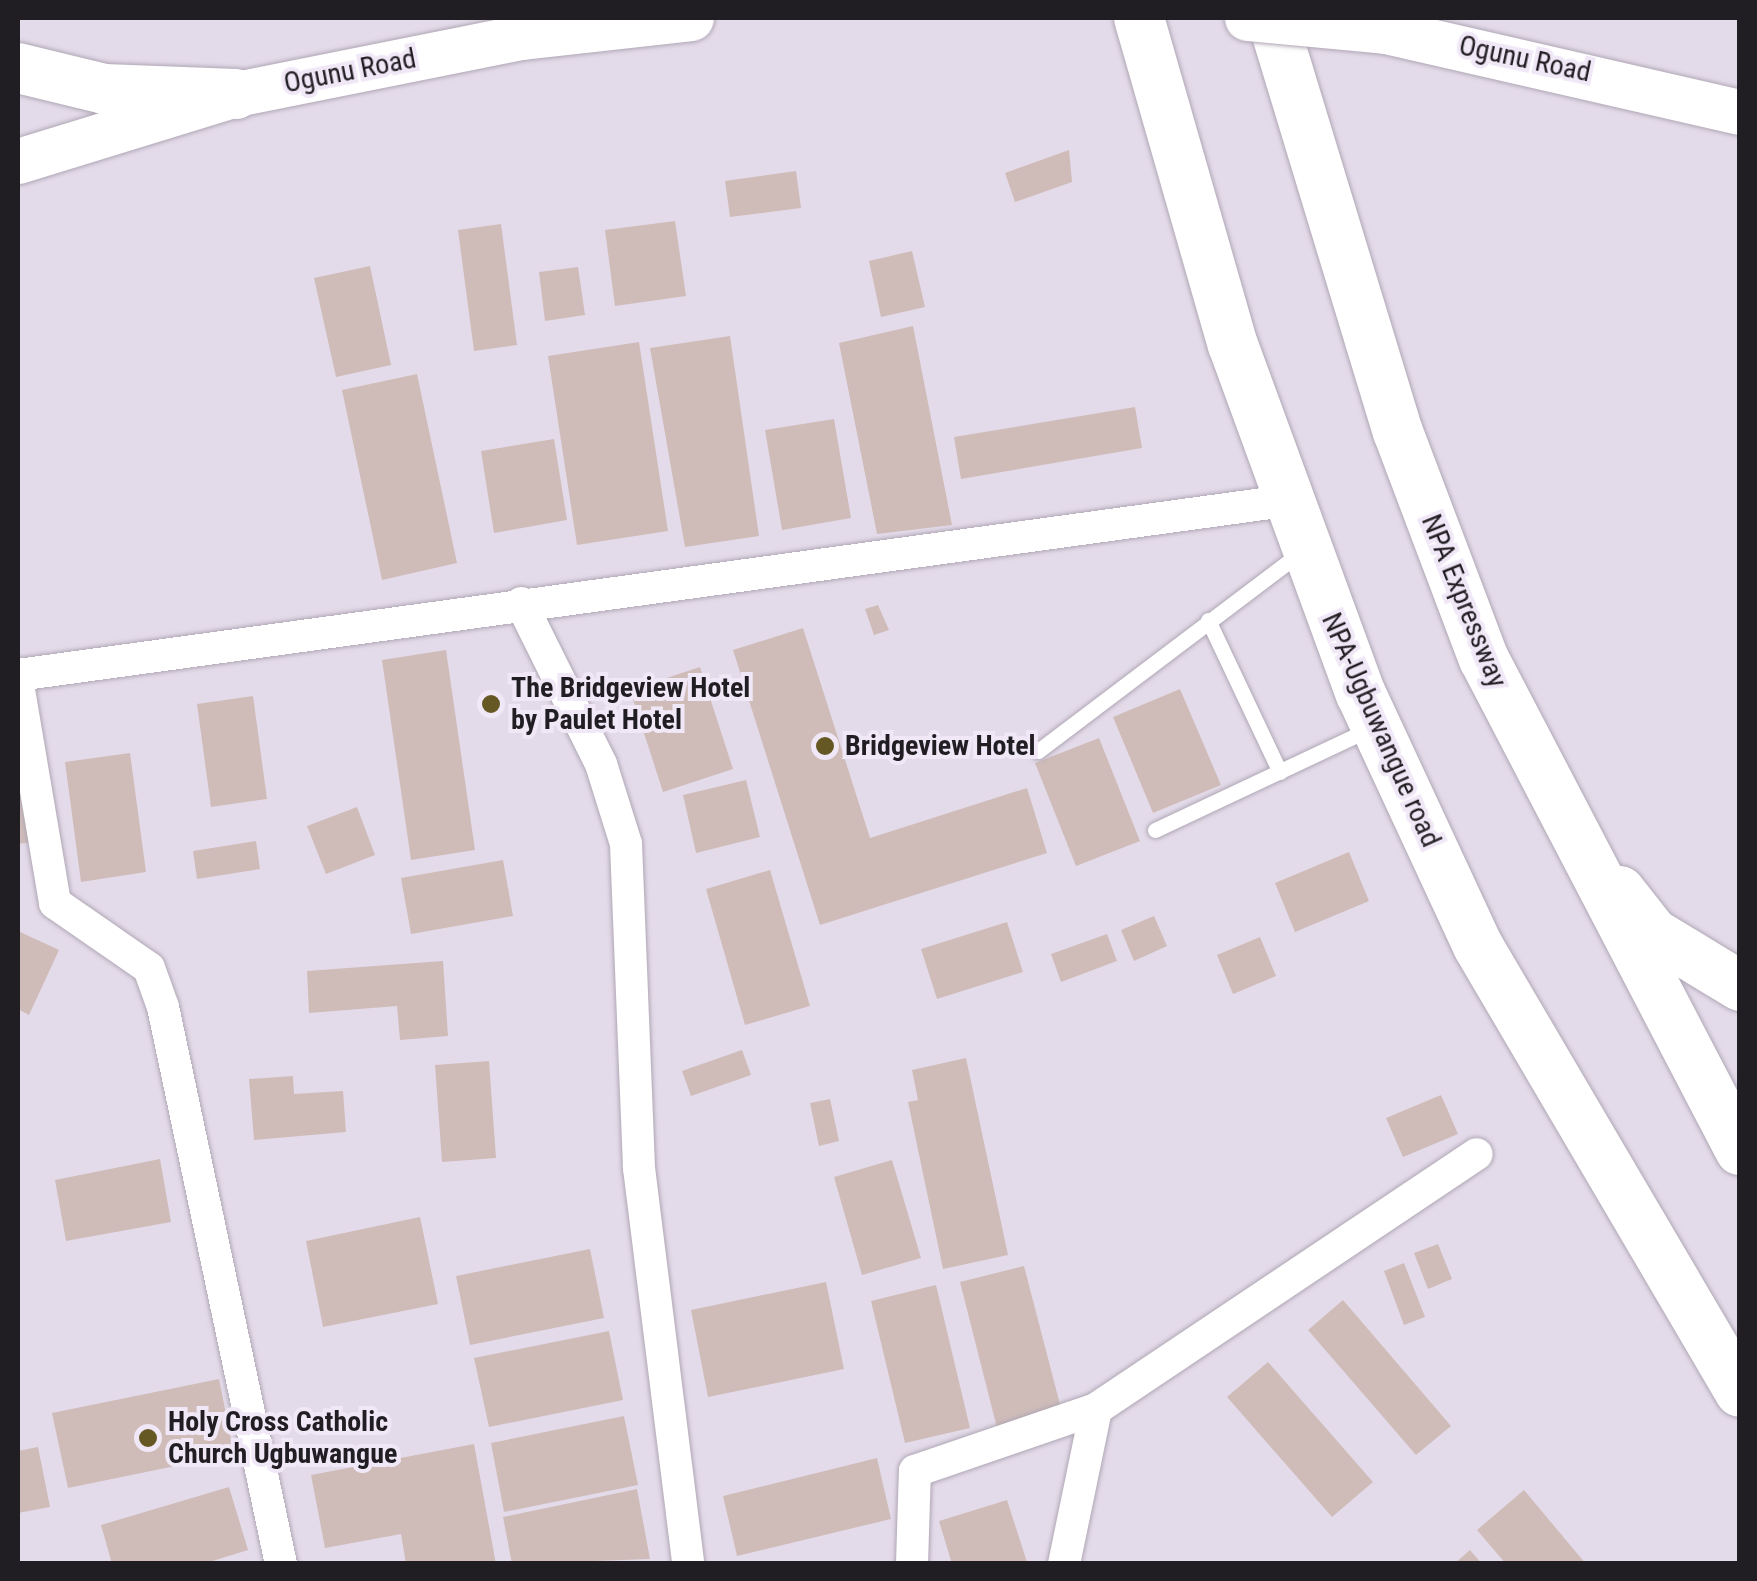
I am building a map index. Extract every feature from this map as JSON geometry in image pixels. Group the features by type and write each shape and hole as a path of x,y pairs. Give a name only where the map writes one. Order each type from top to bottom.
{"main road":[{"name":"Ogunu Road","path":"18,161 236,94 522,37 691,18"},
{"name":"NPA-Ugbuwangue road","path":"1139,18 1172,150 1285,501 1376,726 1478,946 1740,1392"},
{"name":"Ogunu Road","path":"1247,18 1386,31 1740,112"},
{"name":"NPA Expressway","path":"1272,18 1398,432 1484,659 1740,1150"},
{"path":"18,68 104,88 236,94"},
{"path":"1567,823 1653,933 1740,986"}],"street":[{"path":"18,675 1285,501"},
{"path":"521,603 601,764 626,844 639,1168 688,1564"},
{"path":"18,684 55,903 149,968 160,996 281,1564"},
{"path":"912,1564 915,1471 1096,1409 1477,1154"},
{"path":"1064,1564 1096,1409"}],"lane":[{"path":"1038,751 1304,550"},
{"path":"1208,620 1280,772"},
{"path":"1154,830 1376,726"}],"building":[{"path":"1069,150 1072,182 1015,202 1005,173"},
{"path":"796,171 801,208 730,217 725,181"},
{"path":"675,221 686,296 615,306 605,230"},
{"path":"501,224 517,345 474,351 458,230"},
{"path":"912,251 925,307 881,317 869,261"},
{"path":"370,266 391,365 336,377 314,278"},
{"path":"578,267 585,315 545,321 539,272"},
{"path":"913,326 952,525 877,534 839,343"},
{"path":"730,336 759,536 685,547 650,348"},
{"path":"639,342 668,531 577,545 548,356"},
{"path":"417,374 457,563 382,580 342,390"},
{"path":"1135,407 1142,448 961,479 954,437"},
{"path":"834,419 851,518 782,530 765,430"},
{"path":"554,439 567,520 494,533 481,451"},
{"path":"878,605 889,630 874,635 865,609"},
{"path":"803,628 870,838 1027,788 1047,853 820,925 733,650"},
{"path":"446,650 475,850 411,860 382,660"},
{"path":"700,667 733,769 663,792 630,690"},
{"path":"1180,689 1221,785 1153,813 1113,717"},
{"path":"253,696 267,799 211,807 197,704"},
{"path":"1099,738 1140,841 1076,866 1035,763"},
{"path":"18,753 32,842 18,844"},
{"path":"130,753 146,872 81,882 65,762"},
{"path":"746,780 760,837 696,853 683,795"},
{"path":"357,807 375,855 326,874 307,826"},
{"path":"256,841 260,869 197,879 193,851"},
{"path":"1349,852 1369,901 1295,932 1275,883"},
{"path":"503,860 513,916 411,934 401,878"},
{"path":"770,870 810,1006 745,1025 706,889"},
{"path":"1154,916 1167,946 1134,961 1121,930"},
{"path":"1007,922 1023,972 937,999 921,949"},
{"path":"18,931 59,950 29,1015 18,1009"},
{"path":"1107,934 1117,961 1061,982 1051,954"},
{"path":"1260,937 1276,976 1233,994 1217,955"},
{"path":"443,961 448,1036 400,1040 397,1006 309,1013 307,971"},
{"path":"742,1050 751,1075 691,1096 682,1071"},
{"path":"966,1058 1008,1255 943,1269 908,1102 918,1100 912,1070"},
{"path":"489,1061 496,1158 442,1162 435,1065"},
{"path":"293,1076 294,1094 343,1091 346,1132 254,1140 249,1079"},
{"path":"1441,1095 1458,1134 1403,1157 1386,1118"},
{"path":"830,1099 839,1141 819,1146 810,1103"},
{"path":"160,1159 171,1222 66,1241 55,1180"},
{"path":"892,1160 921,1258 862,1275 834,1177"},
{"path":"420,1217 438,1304 323,1327 306,1241"},
{"path":"1438,1244 1452,1279 1428,1289 1414,1253"},
{"path":"590,1249 604,1318 470,1345 456,1276"},
{"path":"1404,1263 1425,1317 1404,1325 1384,1271"},
{"path":"1024,1266 1062,1412 997,1428 960,1282"},
{"path":"826,1282 844,1369 708,1397 691,1310"},
{"path":"936,1285 970,1428 905,1443 871,1301"},
{"path":"1343,1300 1451,1426 1416,1455 1308,1330"},
{"path":"609,1331 623,1400 489,1427 474,1358"},
{"path":"1268,1362 1373,1482 1332,1517 1227,1397"},
{"path":"219,1379 234,1454 68,1488 52,1413"},
{"path":"624,1416 638,1485 504,1512 491,1443"},
{"path":"474,1444 496,1564 406,1564 401,1534 325,1548 311,1475"},
{"path":"38,1447 50,1507 18,1513 18,1451"},
{"path":"877,1458 891,1519 737,1556 723,1496"},
{"path":"229,1487 248,1550 203,1564 112,1564 101,1525"},
{"path":"637,1489 650,1559 512,1564 503,1517"},
{"path":"1524,1490 1586,1564 1506,1564 1477,1530"},
{"path":"1007,1500 1027,1562 952,1564 939,1521"},
{"path":"1470,1550 1482,1564 1454,1564"}],"place":[{"name":"The Bridgeview Hotel by Paulet Hotel","path":"491,704"},
{"name":"Bridgeview Hotel","path":"825,746"},
{"name":"Holy Cross Catholic Church Ugbuwangue","path":"148,1438"}]}
